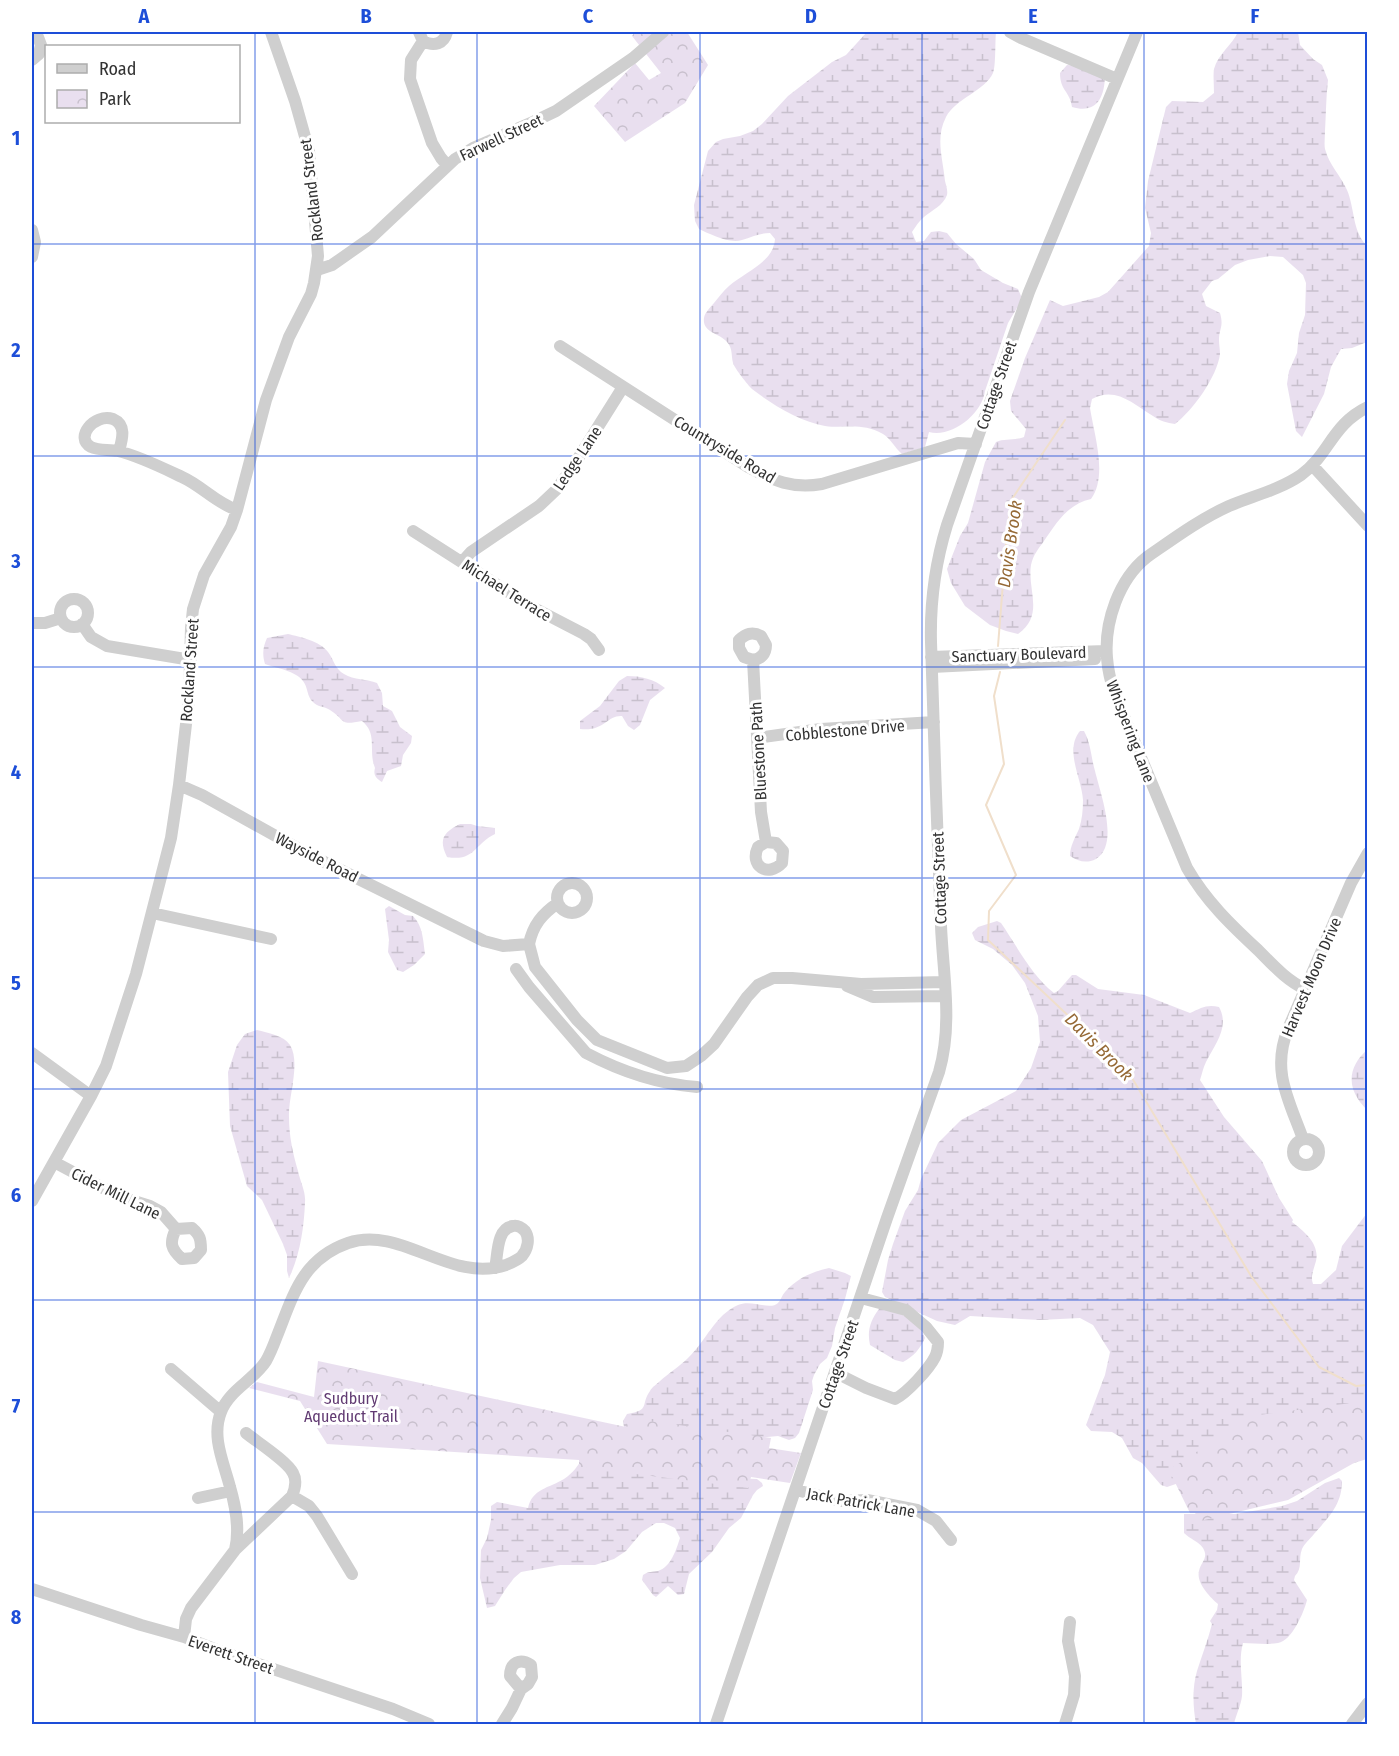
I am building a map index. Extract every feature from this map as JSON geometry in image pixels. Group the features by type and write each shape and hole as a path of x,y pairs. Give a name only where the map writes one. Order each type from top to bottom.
{"street":[{"name":"Rockland Street","path":"32,1201 106,1066 136,974 171,838 189,698 192,619 200,585 231,527 266,400 289,337 311,294 317,270 318,246 309,151 295,101 271,32"},
{"path":"447,32 444,39 437,44 428,44 421,36 411,60 410,79 432,143 447,165"},
{"name":"Farwell Street","path":"317,270 332,265 372,237 447,165 473,148 562,107 633,58 663,32"},
{"path":"1010,32 1117,79"},
{"name":"Cottage Street","path":"716,1725 943,1060 946,1037 945,996 931,662 931,604 938,557 947,525 1029,292 1137,32"},
{"path":"32,33 38,37 41,45 39,54 32,60"},
{"path":"32,230 35,242 32,256"},
{"name":"Countryside Road","path":"560,346 748,467 789,485 822,484 958,443 976,444"},
{"name":"Ledge Lane","path":"462,562 471,552 539,506 556,490 623,387"},
{"name":"Whispering Lane","path":"1305,989 1285,977 1221,915 1194,880 1180,855 1115,695 1107,655 1110,624 1122,585 1136,565 1229,506 1288,483 1312,465 1344,422 1368,407"},
{"path":"119,451 191,481 223,504 237,510"},
{"path":"1312,465 1368,526"},
{"name":"Michael Terrace","path":"413,531 530,606 584,634 599,650"},
{"path":"76,599 83,602 88,612 87,619 75,627 68,626 61,618 60,610 69,600 76,599"},
{"path":"32,623 49,622 61,618"},
{"path":"82,624 91,637 107,646 191,660"},
{"name":"Sanctuary Boulevard","path":"931,662 1107,655"},
{"name":"Bluestone Path","path":"753,660 761,812 766,842"},
{"name":"Cobblestone Drive","path":"757,738 820,729 934,722"},
{"name":"Wayside Road","path":"179,785 308,854 484,941 503,946 529,944"},
{"name":"Harvest Moon Drive","path":"1303,1139 1284,1088 1280,1057 1284,1038 1351,883 1368,854"},
{"path":"558,903 536,922 529,944 535,967 577,1020 597,1040 667,1068 686,1066 714,1044 745,999 758,985 773,978 861,984 944,982"},
{"path":"152,913 271,939"},
{"path":"516,969 586,1053 663,1083 697,1087"},
{"path":"840,982 873,997 945,996"},
{"path":"542,1003 555,993"},
{"path":"586,1053 597,1040"},
{"path":"32,1053 91,1096"},
{"path":"673,1084 676,1067"},
{"name":"Cider Mill Lane","path":"54,1162 118,1196 161,1212 176,1229"},
{"path":"235,1550 237,1524 231,1491 220,1455 218,1432 221,1412 239,1388 266,1361 302,1278 312,1264 326,1253 349,1243 368,1240 396,1244 462,1267 495,1269"},
{"path":"836,1373 895,1399 909,1389 936,1356 938,1342 926,1327 906,1310 861,1298"},
{"path":"171,1369 221,1412"},
{"path":"184,1637 190,1608 235,1550 292,1496 295,1489 296,1481 293,1472 246,1433"},
{"name":"Jack Patrick Lane","path":"796,1490 840,1501 867,1500 917,1510 936,1521 951,1540"},
{"path":"198,1498 231,1491"},
{"path":"292,1496 309,1506 317,1516 352,1574"},
{"name":"Everett Street","path":"32,1589 184,1637 225,1653 394,1709 429,1725"},
{"path":"1065,1725 1074,1695 1075,1676 1068,1641 1070,1622"},
{"path":"502,1725 521,1689"},
{"path":"1352,1725 1368,1703"}],"green space":[{"path":"635,32 687,32 708,65 685,103 625,142 594,106 635,63 649,80 661,73 632,36"},
{"path":"867,32 996,32 993,73 984,85 951,110 943,125 940,141 947,195 912,232 916,242 924,241 931,232 947,233 974,259 981,270 1018,289 1021,296 1020,303 1008,323 983,400 972,416 956,428 938,433 929,432 925,447 902,454 886,436 875,430 861,427 825,426 806,421 777,406 750,387 734,366 729,345 706,327 704,318 727,288 758,266 770,254 775,239 770,233 737,241 726,240 699,229 695,221 694,205 708,151 716,142 753,131 788,96 832,62 846,55"},
{"path":"1238,32 1298,32 1300,45 1322,65 1328,80 1325,149 1347,190 1356,227 1367,246 1367,342 1352,348 1341,349 1331,367 1324,394 1302,437 1296,431 1287,384 1289,371 1297,353 1299,333 1305,315 1306,283 1303,275 1283,257 1270,256 1235,265 1212,281 1202,294 1206,306 1220,313 1222,321 1219,340 1220,354 1209,383 1189,410 1175,424 1158,419 1124,398 1109,394 1092,399 1090,408 1099,467 1096,490 1091,499 1069,509 1035,555 1030,574 1033,610 1026,627 1018,634 990,625 965,606 951,583 947,569 960,536 968,523 985,462 996,442 1024,437 1026,429 1011,411 1010,401 1025,358 1050,300 1063,306 1099,297 1108,292 1149,246 1151,233 1145,208 1148,181 1166,107 1172,101 1203,102 1214,93 1216,64"},
{"path":"1067,65 1082,66 1105,77 1103,92 1093,106 1080,109 1072,107 1060,79 1060,73"},
{"path":"288,634 320,645 344,674 377,683 382,693 383,706 392,711 400,727 412,736 411,743 403,755 401,766 387,771 382,782 375,774 370,731 367,726 362,721 349,723 343,721 330,710 316,705 300,678 291,672 265,664 263,651 267,638"},
{"path":"627,676 647,679 665,688 650,700 640,725 634,730 628,726 622,716 617,716 595,728 580,729 580,721 600,706 619,681"},
{"path":"1080,731 1084,731 1090,746 1108,831 1103,852 1096,859 1085,862 1070,856 1083,811 1082,792 1074,756 1075,739"},
{"path":"460,824 495,828 495,834 469,855 456,858 447,857 443,845 444,837 446,833"},
{"path":"389,906 405,915 413,916 422,933 425,954 403,972 397,970 388,952 389,940 385,909"},
{"path":"997,921 1001,923 1031,969 1054,993 1072,975 1076,975 1098,989 1144,995 1190,1013 1207,1006 1219,1007 1222,1014 1222,1028 1200,1080 1224,1117 1262,1161 1292,1222 1306,1234 1316,1249 1313,1284 1321,1284 1336,1270 1342,1246 1367,1213 1367,1419 1167,1487 1161,1485 1142,1463 1133,1458 1122,1438 1112,1432 1091,1431 1086,1425 1105,1375 1110,1352 1093,1325 1080,1318 1040,1320 970,1316 955,1325 937,1321 885,1297 882,1292 893,1244 905,1211 918,1190 938,1143 961,1120 1016,1091 1031,1068 1040,1042 1038,1016 1025,983 1012,965 993,949 975,940 972,933 978,927"},
{"path":"257,1030 283,1039 290,1045 293,1052 293,1080 289,1109 290,1131 305,1202 301,1241 289,1278 287,1255 283,1244 262,1200 247,1186 230,1126 228,1072 237,1045 245,1034"},
{"path":"1367,1050 1367,1111 1354,1092 1352,1073 1354,1066"},
{"path":"829,1268 851,1276 835,1328 832,1346 827,1358 820,1364 814,1375 813,1390 799,1433 795,1438 789,1440 778,1436 757,1438 624,1427 623,1421 627,1414 642,1409 652,1388 688,1358 730,1309 749,1303 775,1305 784,1293 800,1279"},
{"path":"879,1309 892,1310 906,1317 918,1326 925,1338 916,1352 903,1362 895,1360 870,1345 870,1326"},
{"name":"Sudbury Aqueduct Trail","path":"318,1361 626,1427 628,1418 771,1438 769,1448 801,1453 790,1483 751,1477 748,1488 579,1467 579,1460 327,1444 300,1401 249,1388 257,1382 314,1397"},
{"path":"1367,1401 1367,1459 1354,1463 1288,1500 1200,1521 1195,1513 1190,1513 1169,1470 1251,1416"},
{"path":"583,1457 725,1478 757,1479 763,1486 753,1495 741,1518 729,1528 712,1552 689,1574 684,1594 678,1595 668,1586 656,1597 642,1580 643,1575 666,1566 680,1538 675,1528 664,1523 656,1523 642,1532 626,1551 614,1559 595,1565 560,1565 521,1572 514,1578 495,1606 487,1608 480,1578 481,1550 487,1538 491,1506 497,1502 528,1508 537,1493 567,1477"},
{"path":"1339,1478 1342,1481 1337,1504 1302,1549 1299,1570 1294,1580 1307,1600 1293,1632 1278,1643 1243,1643 1242,1696 1234,1724 1196,1724 1195,1677 1212,1624 1210,1621 1218,1604 1208,1594 1200,1580 1199,1571 1205,1551 1184,1533 1184,1514 1235,1514 1282,1506 1297,1501 1325,1483"}],"waterway":[{"name":"Davis Brook","path":"998,646 1007,532 1012,499 1065,420"},
{"name":"Davis Brook","path":"1000,672 994,696 1004,764 986,805 1016,875 989,911 988,940 1129,1073 1251,1276 1319,1367 1356,1386 1368,1385"}]}
